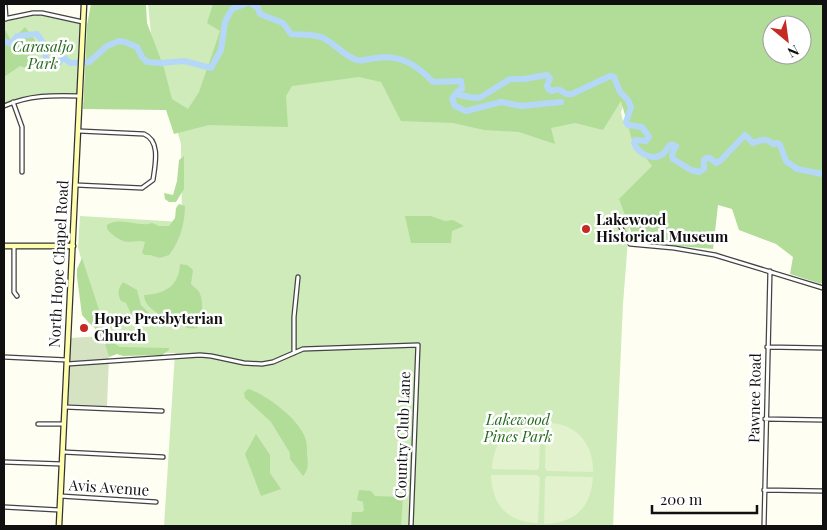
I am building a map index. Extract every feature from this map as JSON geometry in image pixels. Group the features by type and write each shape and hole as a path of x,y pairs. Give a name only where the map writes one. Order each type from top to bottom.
{"main road":[{"name":"North Hope Chapel Road","path":"59,526 84,4"},
{"path":"4,246 73,246"}],"street":[{"path":"5,4 5,19 42,13 83,22"},
{"path":"4,106 13,102 51,95 80,96"},
{"path":"13,102 22,127 22,172"},
{"path":"76,184 142,188 152,180 155,146 152,139 144,134 78,131"},
{"path":"619,224 630,244 674,248 715,255 823,288"},
{"path":"14,246 14,292 17,296"},
{"name":"Pawnee Road","path":"764,526 765,418 770,271"},
{"path":"4,357 66,362 200,355 244,363 262,364 273,362 294,353 294,318 298,278"},
{"name":"Country Club Lane","path":"294,353 303,349 418,344 411,526"},
{"path":"767,347 823,348"},
{"path":"64,407 162,411"},
{"path":"765,418 823,420"},
{"path":"38,424 63,424"},
{"path":"62,452 163,457"},
{"path":"4,462 62,464"},
{"path":"764,490 823,491"},
{"name":"Avis Avenue","path":"60,496 156,502"},
{"path":"4,507 59,510"}],"green space":[{"path":"91,4 146,4 147,23 164,68 172,99 188,109 199,92 220,31 207,23 213,4 823,4 823,281 821,284 790,274 793,257 776,244 739,230 732,209 718,205 713,249 635,242 619,199 652,166 632,140 621,101 603,130 575,123 551,128 555,144 519,132 484,130 453,123 401,121 381,82 359,77 292,86 286,96 288,127 209,125 174,134 166,110 83,109 87,25"},
{"name":"Lakewood Pines Park","path":"148,4 224,4 276,82 291,34 583,87 625,101 621,112 623,121 632,126 639,140 633,142 645,153 652,155 660,154 631,201 623,304 613,526 164,526 175,353 109,351 78,248 80,216 182,222 181,144 151,34"},
{"name":"Carasaljo Park","path":"38,15 71,22 83,22 80,96 40,96 4,106 4,19 12,18 12,20"},
{"path":"25,27 35,40 32,70 20,66 4,77 4,31 6,31 11,41"},
{"path":"184,156 184,189 176,202 169,202 165,199 164,193 173,195 177,181 179,160"},
{"path":"179,204 185,206 183,225 179,238 169,255 160,258 145,255 142,253 145,242 122,240 107,229 107,225 118,222 152,223 159,226 169,226 175,218 176,208"},
{"path":"405,216 431,216 445,221 453,220 464,226 452,231 451,243 411,243"},
{"path":"82,258 109,340 120,347 169,348 169,350 162,355 123,356 117,354 109,357 94,327 82,315 77,269"},
{"path":"180,264 187,265 193,270 191,284 199,291 201,298 202,311 197,328 192,329 167,321 150,307 145,300 144,295 164,291 174,283"},
{"path":"123,282 137,290 141,305 151,315 151,320 145,324 131,314 126,303 121,301 119,291"},
{"path":"103,336 109,358 107,406 68,404 70,338"},
{"path":"248,389 272,401 288,414 300,428 306,442 308,460 307,469 303,476 290,459 290,453 271,422 245,398 244,393"},
{"name":"Lakewood Pines Park","path":"541,422 539,468 537,470 492,469 496,449 506,434 521,425"},
{"path":"546,423 566,426 581,436 590,452 593,472 547,471 545,468"},
{"path":"256,434 270,455 270,473 281,489 261,496 245,454"},
{"path":"491,475 537,475 540,478 538,523 518,519 503,510 494,495"},
{"path":"547,476 593,477 592,488 585,505 573,517 564,521 544,524 545,478"},
{"path":"359,490 371,491 375,496 403,497 401,526 351,526 352,512 362,512 364,510 363,502 357,500"}],"waterway":[{"path":"4,41 11,44 17,36 37,34 44,46 46,61 49,63 58,64 63,57 70,63 89,62 107,46 119,41 137,47 147,62 184,61 211,68 221,50 225,22 232,9 245,4"},
{"path":"252,4 258,8 260,14 283,23 291,34 321,37 357,60 385,57 400,59 414,66 433,82 461,81 462,89 452,99 455,106 466,111 501,102 521,106 561,102"},
{"path":"457,92 459,95 475,98 481,97 510,79 524,79 547,75 550,78 547,86 548,89 572,94 610,76 614,77 620,92 628,100 631,107 626,122 628,125 642,127 649,137 646,141 635,140 634,143 647,156 660,156 672,144 676,146 672,154 673,159 691,170 699,172 704,169 704,160 706,158 710,158 716,163 720,161 745,135 753,143 763,140 768,140 773,144 778,143 786,161 797,169 823,174"}],"place":[{"name":"Lakewood Historical Museum","path":"586,229"},
{"name":"Hope Presbyterian Church","path":"84,328"}]}
